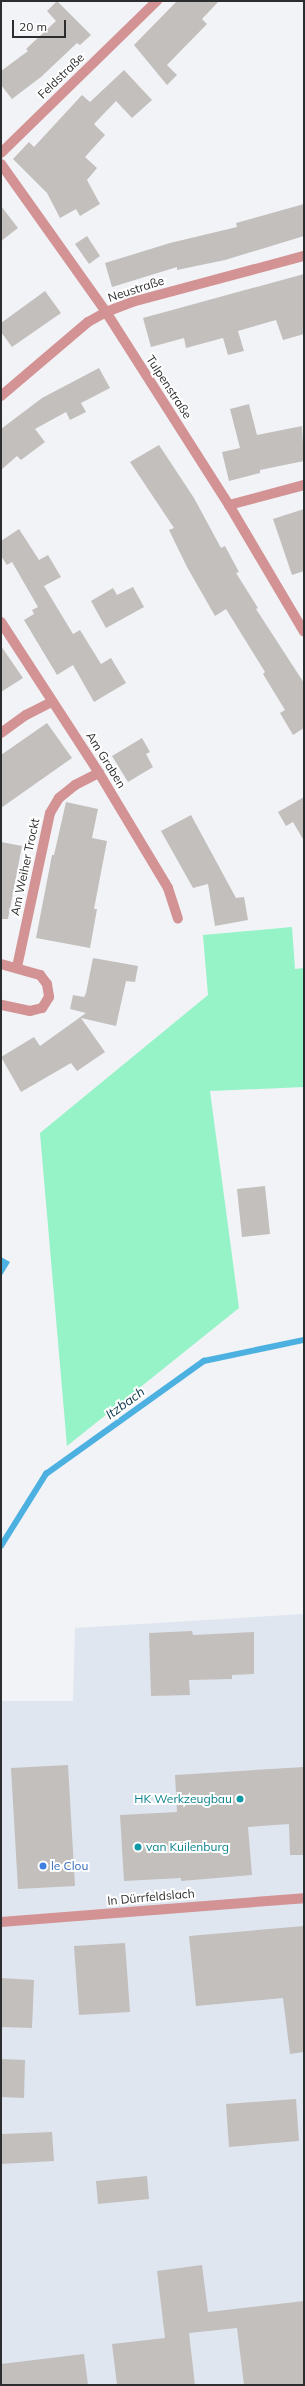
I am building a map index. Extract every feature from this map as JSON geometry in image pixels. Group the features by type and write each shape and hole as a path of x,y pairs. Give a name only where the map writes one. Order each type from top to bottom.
{"street":[{"name":"Feldstraße","path":"1,153 157,1"},
{"name":"Tulpenstraße","path":"1,164 106,312 229,505 304,632"},
{"name":"Neustraße","path":"1,396 88,322 106,312 132,302 304,256"},
{"path":"229,505 304,485"},
{"name":"Am Graben","path":"2,627 99,773 168,888 178,918"},
{"path":"1,733 26,714 52,702"},
{"name":"Am Weiher Trockt","path":"17,967 50,812 59,798 99,773"},
{"path":"1,964 17,967 40,975 47,984 49,997 42,1008 30,1011 1,1005"},
{"name":"In Dürrfeldslach","path":"1,1922 304,1898"}],"shaded area":[{"path":"304,1614 304,2385 1,2385 1,1701 73,1701 75,1628"}],"green space":[{"path":"292,927 295,969 304,968 304,1087 210,1091 239,1308 67,1446 40,1133 208,995 203,935"}],"water":[{"path":"1,1257 10,1262 1,1277"}],"building":[{"path":"57,1 91,35 80,45 77,43 41,77 12,99 1,85 1,71 28,51 26,49 56,21 47,11"},
{"path":"177,1 219,1 202,19 207,24 167,65 177,75 167,85 134,45"},
{"path":"124,70 152,100 132,118 116,101 94,124 105,135 85,157 97,168 87,180 100,204 80,216 76,209 60,218 47,193 13,159 29,142 34,147 82,95 90,102"},
{"path":"304,204 304,236 225,260 177,270 177,267 112,287 105,263 170,243 237,227 236,223"},
{"path":"1,206 18,228 1,241"},
{"path":"87,236 100,256 89,264 75,244"},
{"path":"304,274 304,334 283,340 276,320 238,331 244,351 228,355 223,338 186,348 184,338 151,347 143,318"},
{"path":"45,291 61,313 12,347 1,332 1,323"},
{"path":"99,368 110,388 81,403 86,412 70,420 66,412 35,429 45,442 21,460 17,456 1,470 1,429 42,398"},
{"path":"249,404 257,435 302,426 304,461 260,470 260,473 229,481 222,452 240,448 230,409"},
{"path":"159,445 194,498 221,548 225,546 239,572 236,573 258,608 256,609 304,683 304,728 293,735 280,713 285,710 263,674 265,672 226,609 215,616 187,567 169,530 174,528 130,462"},
{"path":"304,509 304,571 292,575 273,519"},
{"path":"19,529 39,560 48,555 61,577 44,586 73,634 80,630 101,664 111,658 126,683 94,702 73,665 57,675 24,620 34,614 32,610 38,607 12,562 7,565 1,556 1,541"},
{"path":"133,587 144,607 106,628 91,601 113,588 117,595"},
{"path":"1,646 23,678 1,692"},
{"path":"47,723 72,758 1,808 1,755"},
{"path":"142,738 150,752 146,754 153,767 128,782 112,756"},
{"path":"304,797 304,841 293,822 286,826 278,812"},
{"path":"66,802 98,809 92,838 107,841 94,909 97,909 90,948 36,938 52,855 54,855"},
{"path":"191,815 236,898 244,897 248,920 215,926 208,884 193,888 161,831"},
{"path":"1,842 22,846 8,919 1,919"},
{"path":"93,958 138,966 135,982 126,981 116,1026 81,1018 105,1052 77,1071 71,1063 21,1092 1,1057 34,1037 40,1046 86,1013 70,1009 73,995 84,997 86,993"},
{"path":"265,1186 270,1234 242,1237 237,1189"},
{"path":"192,1631 193,1635 254,1632 254,1674 232,1675 232,1679 189,1680 190,1695 151,1696 149,1633"},
{"path":"68,1765 75,1886 18,1889 11,1768"},
{"path":"304,1767 304,1855 290,1855 289,1824 248,1827 252,1875 181,1881 181,1878 124,1881 120,1815 177,1812 175,1775"},
{"path":"304,1926 304,2052 290,2054 283,1998 196,2006 189,1936"},
{"path":"125,1943 130,2012 79,2015 74,1946"},
{"path":"1,1978 34,1980 32,2028 1,2027"},
{"path":"1,2059 25,2060 24,2098 1,2097"},
{"path":"296,2099 299,2141 229,2147 226,2104"},
{"path":"52,2132 54,2161 1,2164 1,2134"},
{"path":"147,2176 149,2199 98,2204 96,2181"},
{"path":"202,2265 208,2312 304,2301 304,2385 244,2385 237,2328 189,2333 195,2385 117,2385 112,2344 165,2338 157,2271"},
{"path":"84,2354 88,2385 1,2385 1,2364"}],"waterway":[{"name":"Itzbach","path":"1,1546 46,1474 204,1361 304,1340"}],"place":[{"name":"HK Werkzeugbau","path":"240,1799"},
{"name":"van Kuilenburg","path":"138,1847"},
{"name":"le Clou","path":"43,1866"}]}
